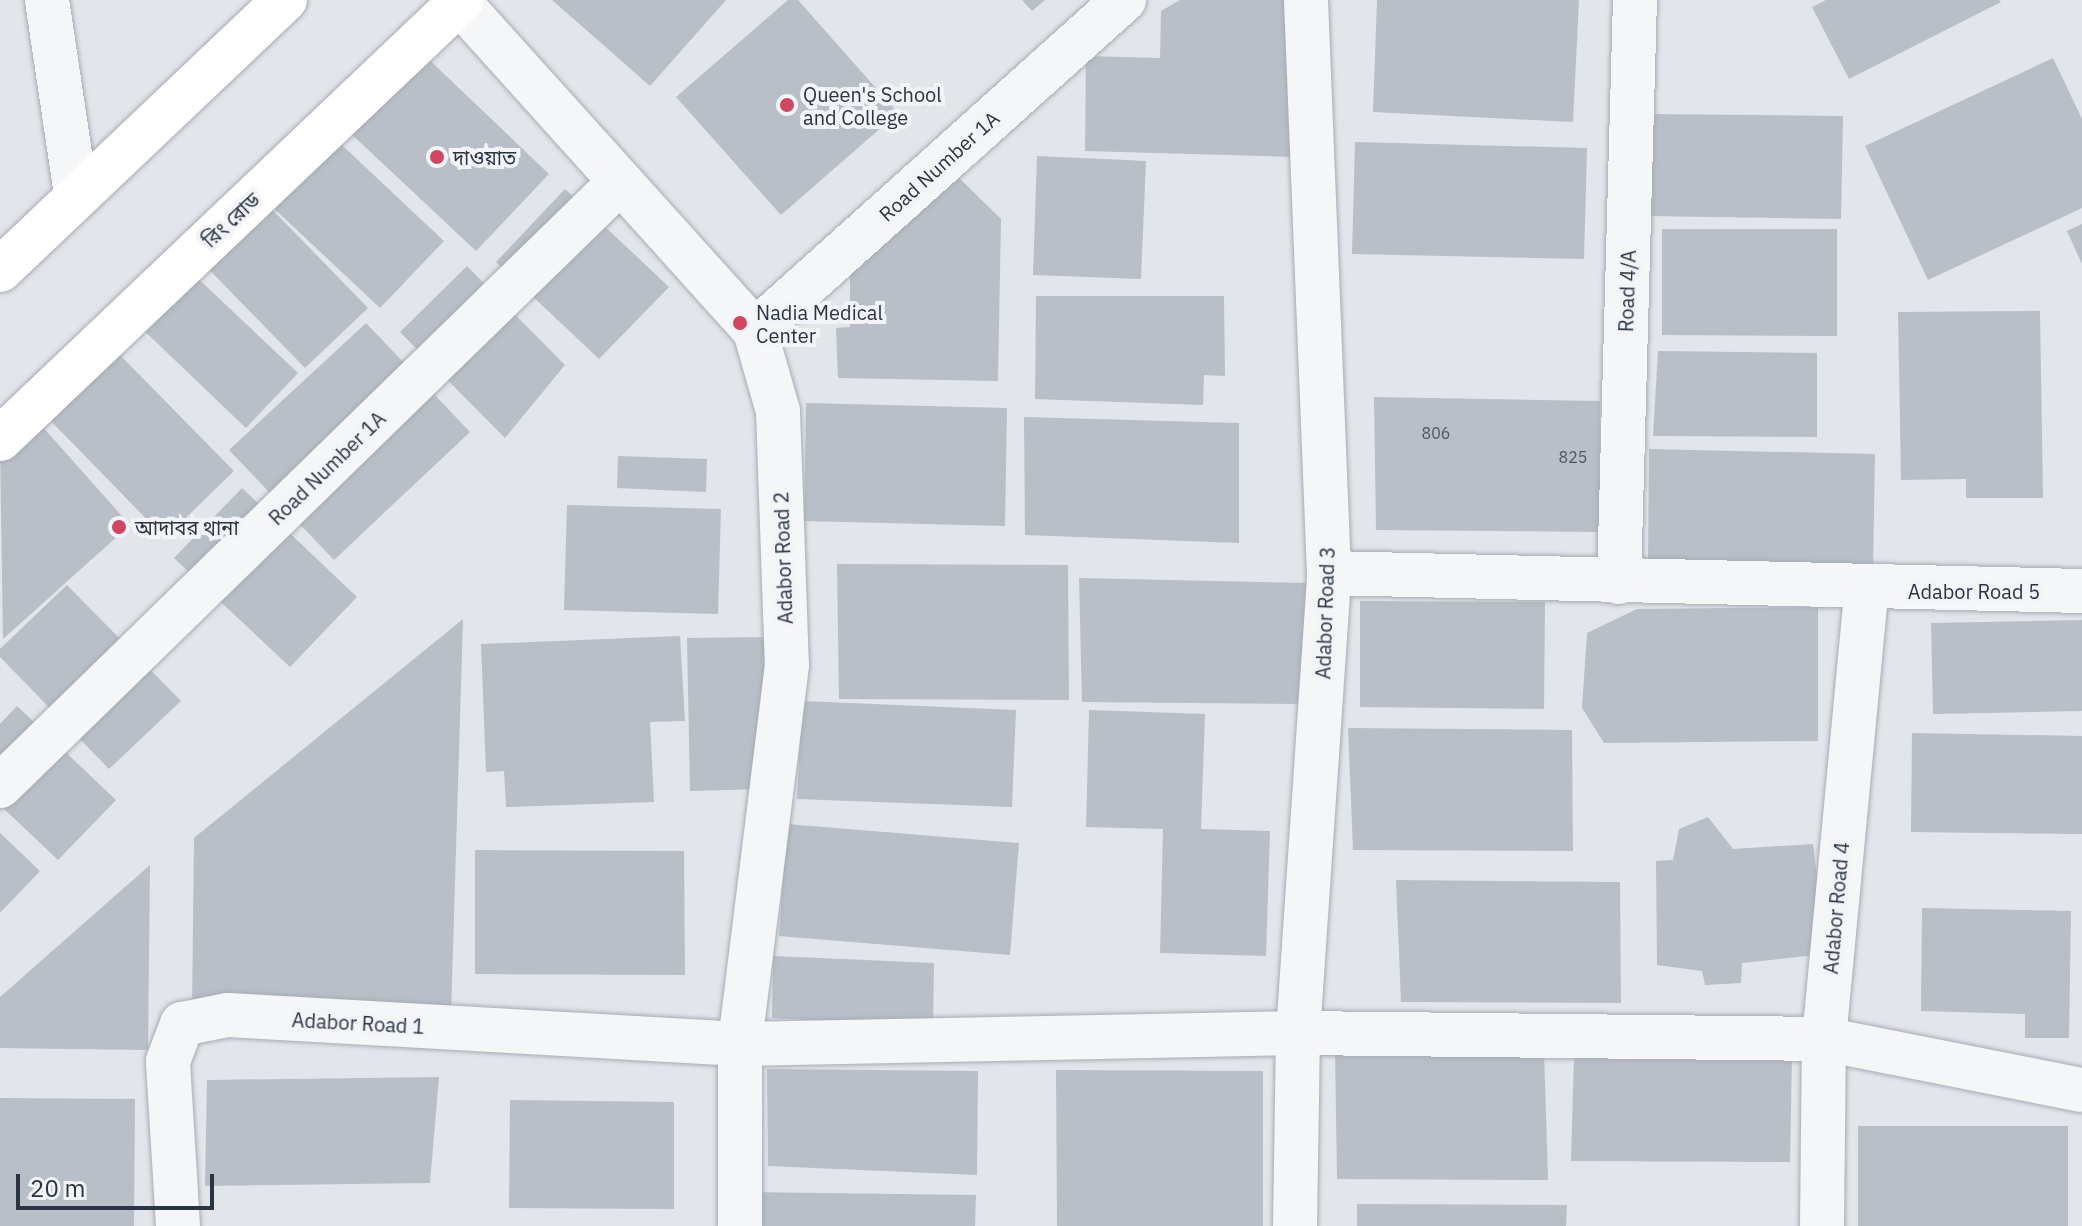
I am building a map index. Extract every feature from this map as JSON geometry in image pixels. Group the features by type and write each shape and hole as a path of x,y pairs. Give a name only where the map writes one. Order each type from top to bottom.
{"main road":[{"path":"0,270 285,0"},
{"name":"রিং রোড","path":"0,439 459,2"}],"street":[{"path":"47,0 76,195"},
{"name":"Road Number 1A","path":"755,331 1124,0"},
{"name":"Adabor Road 3","path":"1295,1226 1298,1033 1329,573 1306,0"},
{"name":"Road 4/A","path":"1619,582 1635,0"},
{"name":"Adabor Road 2","path":"459,2 755,331 778,411 787,665 740,1044 740,1226"},
{"name":"Road Number 1A","path":"0,786 619,183"},
{"name":"Adabor Road 5","path":"1329,573 1866,591 2082,591"},
{"name":"Adabor Road 4","path":"1822,1226 1824,1039 1866,591"},
{"name":"Adabor Road 1","path":"178,1226 168,1061 182,1024 228,1015 740,1044"},
{"path":"740,1044 1298,1033 1824,1039 2082,1090"}],"building":[{"path":"552,0 726,0 650,86"},
{"name":"Queen's School and College","path":"788,0 798,0 898,113 781,215 676,97"},
{"path":"1022,0 1045,0 1032,11"},
{"path":"1180,0 1294,0 1294,157 1085,151 1086,56 1160,58 1161,11"},
{"path":"1377,0 1579,0 1573,122 1373,112"},
{"path":"1826,0 2001,2 1849,79 1812,7"},
{"path":"420,51 549,174 476,251 346,129"},
{"path":"2053,58 2082,119 2082,208 1928,280 1865,146"},
{"path":"1651,114 1843,116 1841,219 1649,216"},
{"path":"328,132 444,241 380,308 264,199"},
{"path":"1355,142 1587,148 1584,259 1352,254"},
{"path":"1037,156 1146,161 1141,279 1033,275"},
{"path":"952,171 1001,219 998,381 838,378 836,328 850,327 850,266"},
{"path":"565,189 669,287 599,359 496,262"},
{"path":"261,198 368,308 305,368 198,258"},
{"path":"2082,224 2082,264 2067,231"},
{"path":"1662,229 1837,229 1837,336 1662,335"},
{"path":"467,266 565,365 505,438 400,332"},
{"path":"188,269 298,373 246,428 136,323"},
{"path":"1036,296 1224,296 1225,376 1204,375 1203,405 1035,399"},
{"path":"2040,311 2043,498 1966,498 1966,479 1901,480 1898,312"},
{"path":"366,323 470,432 334,560 229,450"},
{"path":"113,348 234,471 165,538 44,414"},
{"path":"1658,351 1817,353 1817,437 1653,436"},
{"path":"1374,397 1600,401 1600,532 1376,530"},
{"path":"806,403 1007,408 1005,526 804,521"},
{"path":"33,416 130,525 3,639 0,446"},
{"path":"1024,417 1239,423 1239,543 1025,535"},
{"path":"1649,449 1875,454 1873,569 1648,564"},
{"path":"618,456 707,459 706,492 617,488"},
{"path":"242,488 357,597 290,667 174,558"},
{"path":"567,505 721,509 718,614 564,610"},
{"path":"837,564 1068,565 1069,700 839,699"},
{"path":"1079,578 1309,583 1303,704 1082,702"},
{"path":"67,585 181,701 109,769 0,657 0,649"},
{"path":"1360,601 1545,602 1544,709 1360,707"},
{"path":"1818,607 1818,741 1604,743 1582,708 1587,633 1637,609"},
{"path":"463,619 451,1015 192,1011 194,838"},
{"path":"2082,620 2082,711 1933,714 1931,623"},
{"path":"680,636 685,721 650,722 654,802 506,807 504,771 486,772 481,644"},
{"path":"765,637 767,789 690,791 687,638"},
{"path":"802,701 1016,710 1012,807 797,799"},
{"path":"17,706 116,800 58,860 0,805 0,724"},
{"path":"1089,710 1205,714 1201,829 1270,831 1266,956 1160,953 1163,829 1086,827"},
{"path":"1348,728 1572,730 1573,851 1353,850"},
{"path":"1912,733 2082,736 2082,834 1911,832"},
{"path":"1708,817 1733,849 1813,844 1823,926 1812,928 1816,955 1742,963 1741,983 1705,985 1702,971 1657,965 1656,861 1673,860 1679,829"},
{"path":"787,824 1019,843 1010,955 779,936"},
{"path":"0,833 40,871 0,913"},
{"path":"475,850 684,851 685,975 475,974"},
{"path":"150,865 148,1050 0,1048 0,997"},
{"path":"1396,880 1620,882 1621,1003 1401,1002"},
{"path":"1922,908 2071,911 2069,1038 2025,1038 2025,1014 1921,1011"},
{"path":"773,956 934,963 933,1027 772,1018"},
{"path":"1335,1051 1544,1052 1548,1180 1337,1179"},
{"path":"1574,1057 1792,1057 1790,1162 1571,1161"},
{"path":"767,1069 978,1071 977,1175 768,1166"},
{"path":"1056,1070 1263,1071 1263,1226 1057,1226"},
{"path":"439,1077 430,1183 205,1186 207,1080"},
{"path":"0,1098 135,1099 134,1226 0,1226"},
{"path":"510,1100 674,1102 674,1209 509,1208"},
{"path":"1858,1126 2068,1126 2068,1226 1858,1226"},
{"path":"752,1192 976,1195 975,1226 752,1226"},
{"path":"1357,1204 1567,1205 1566,1226 1357,1226"}],"place":[{"name":"Queen's School and College","path":"787,105"},
{"name":"দাওয়াত","path":"437,157"},
{"name":"Nadia Medical Center","path":"740,323"},
{"name":"আদাবর থানা","path":"119,527"}]}
